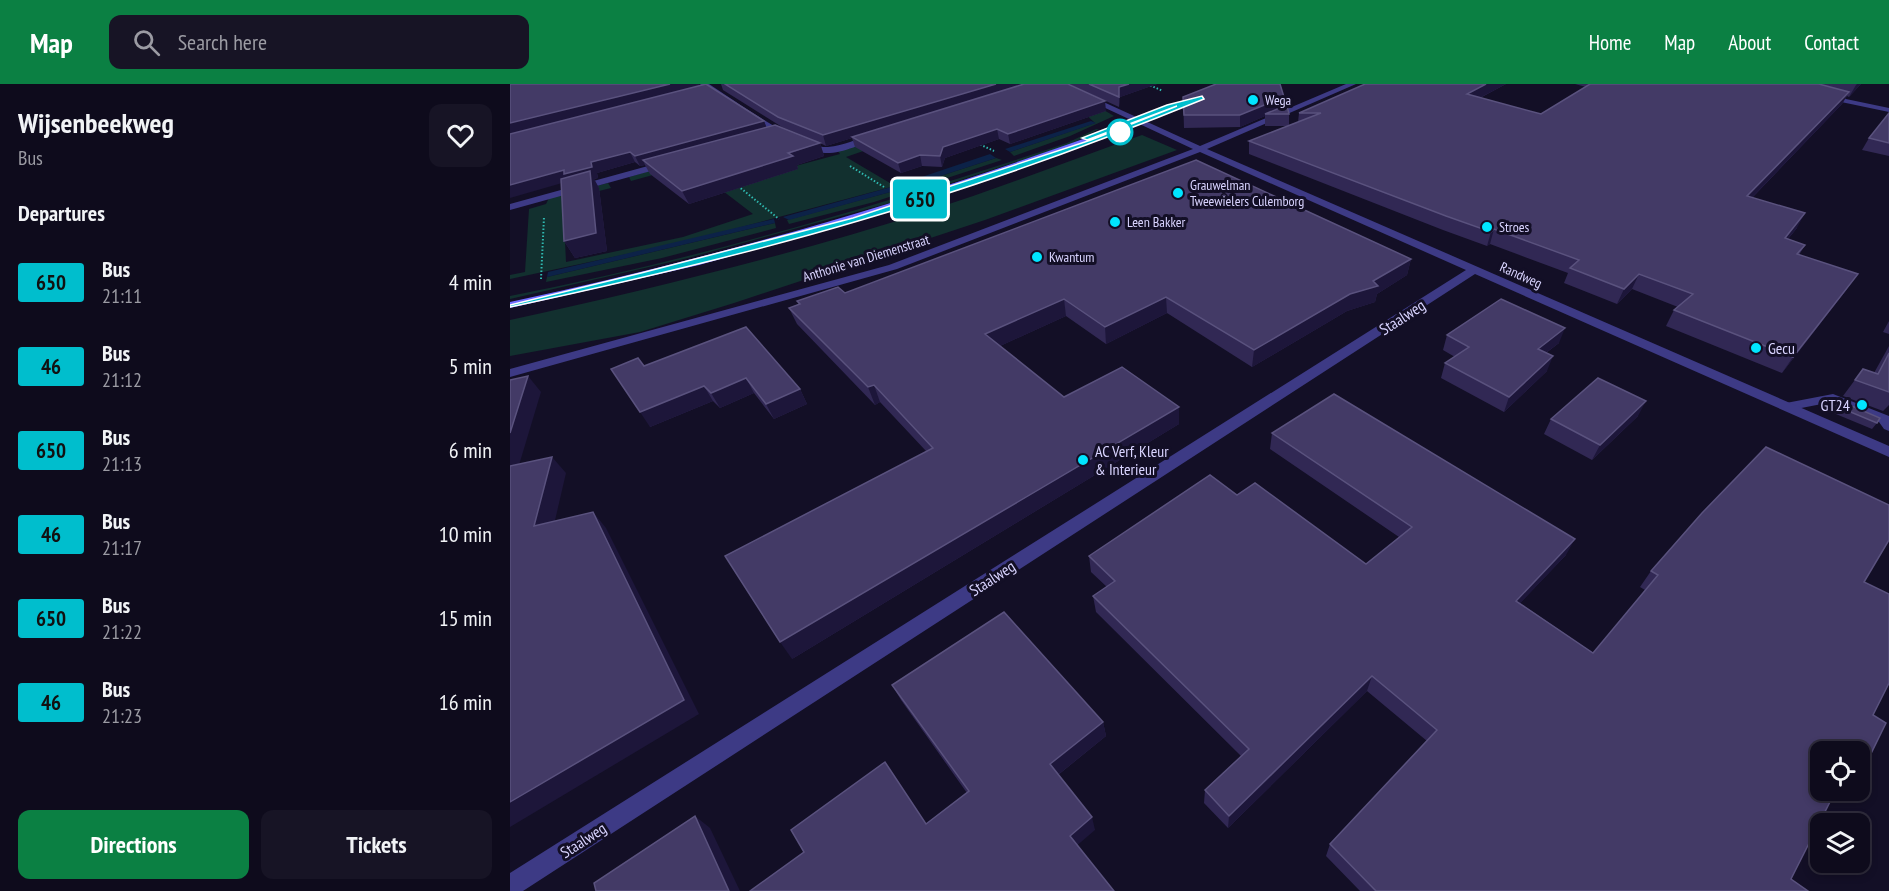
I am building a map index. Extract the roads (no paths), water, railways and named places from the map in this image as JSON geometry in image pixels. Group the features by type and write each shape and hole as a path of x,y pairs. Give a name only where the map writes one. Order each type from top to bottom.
{"street":[{"name":"Randweg","path":"1058,84 1200,149 1889,452"},
{"path":"510,305 653,273 856,220 1069,149 1235,84"},
{"name":"Anthonie van Diemenstraat","path":"510,373 893,267 1200,149 1352,84"},
{"path":"709,88 782,132 814,148 826,151 886,132"},
{"path":"1813,94 1889,110"},
{"path":"771,135 782,132"},
{"path":"510,207 674,161"},
{"name":"Staalweg","path":"510,886 1474,270"},
{"path":"1786,406 1833,398 1884,419 1889,426"}],"water":[{"path":"1091,121 1096,123 1010,152 1005,149"},
{"path":"990,154 996,158 894,191 789,220 783,217 895,186"},
{"path":"774,219 775,223 547,277 548,272"}],"place":[{"name":"Wega","path":"1253,100"},
{"name":"Grauwelman Tweewielers Culemborg","path":"1178,193"},
{"name":"Leen Bakker","path":"1115,222"},
{"name":"Stroes","path":"1487,227"},
{"name":"Kwantum","path":"1037,257"},
{"name":"Gecu","path":"1756,348"},
{"name":"GT24","path":"1862,405"},
{"name":"AC Verf, Kleur & Interieur","path":"1083,460"}]}
